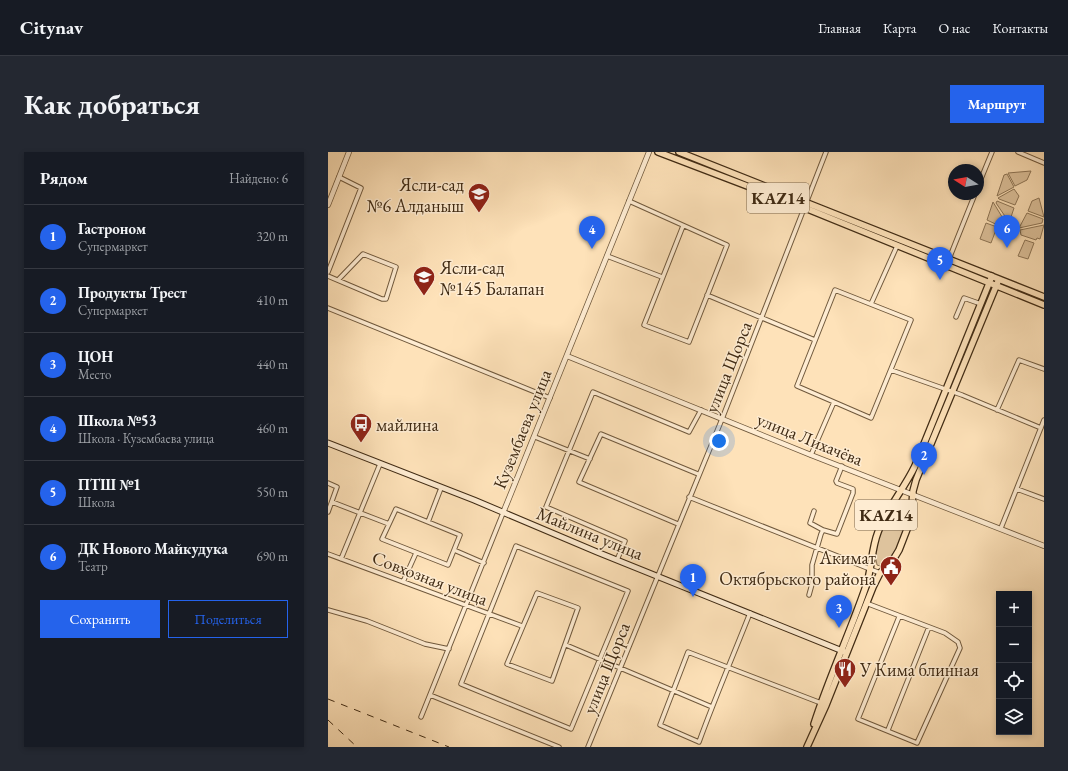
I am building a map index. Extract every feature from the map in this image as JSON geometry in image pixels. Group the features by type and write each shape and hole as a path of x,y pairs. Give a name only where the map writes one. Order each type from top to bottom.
{"main road":[{"name":"KAZ14","path":"658,152 805,208 990,282 998,282"},
{"name":"KAZ14","path":"679,152 992,276 998,282"},
{"path":"990,282 992,276"},
{"name":"KAZ14","path":"807,746 847,654 866,603 880,573 893,560 899,550 911,519 913,495 921,468 990,282"},
{"name":"KAZ14","path":"824,704 840,651 866,586 877,533 915,466 998,282"},
{"path":"998,282 1044,297"},
{"path":"998,282 1044,305"},
{"name":"Майлина улица","path":"328,443 750,613 847,654"}],"street":[{"path":"328,205 349,152"},
{"name":"Кузембаева улица","path":"421,717 649,152"},
{"name":"улица Щорса","path":"588,747 698,474 722,419 826,152"},
{"path":"984,171 992,152"},
{"path":"1018,152 1043,162 1044,157"},
{"path":"328,272 361,188 339,177"},
{"path":"949,259 973,200"},
{"path":"629,201 727,244 689,342 644,325 683,226"},
{"path":"871,304 897,246"},
{"path":"328,276 338,280 386,299 396,267 363,254 338,280"},
{"path":"607,256 662,277"},
{"path":"835,290 911,320 871,418 797,386 815,340 835,290"},
{"path":"707,295 815,340"},
{"path":"956,317 964,298 981,304"},
{"path":"328,308 550,398"},
{"name":"улица Лихачёва","path":"567,356 811,455 1044,546"},
{"path":"997,410 1019,360 1044,369"},
{"path":"891,370 949,390 1041,428"},
{"path":"617,560 625,541 546,507 592,392 689,432 701,410"},
{"path":"811,455 834,402"},
{"path":"1001,528 1044,420"},
{"path":"678,524 579,482 601,434 698,474"},
{"path":"535,437 590,459"},
{"path":"341,559 380,464"},
{"path":"814,511 810,523 834,534 838,532 853,493 851,488 837,483 836,481 842,466"},
{"path":"328,483 337,487 328,512"},
{"path":"428,522 441,488"},
{"path":"1017,489 1044,499"},
{"path":"689,497 880,573"},
{"path":"332,502 388,524"},
{"path":"396,509 460,535 448,565 382,539 388,524 396,509"},
{"path":"809,594 812,584 812,565 816,547 823,530"},
{"path":"516,546 628,591 600,660 571,729 461,684 516,546"},
{"path":"454,550 484,563"},
{"path":"403,582 416,553"},
{"name":"Совхозная улица","path":"328,554 522,626"},
{"path":"536,593 578,608 552,681 508,664 522,626 536,593"},
{"path":"866,603 899,617 945,633 958,642 960,648 917,743 858,719 899,617"},
{"path":"328,610 367,621 425,644 449,649"},
{"path":"750,613 728,667 712,707 699,742 660,725 688,652 728,667 824,704"},
{"path":"888,730 929,627"},
{"path":"566,645 712,707"},
{"path":"430,695 559,747"}],"shaded area":[{"path":"1031,171 1027,180 1015,186 1008,173"},
{"path":"1007,174 1014,187 997,196 1004,175"},
{"path":"1014,189 1019,196 1015,205 998,198"},
{"path":"1039,198 1044,217 1028,211 1032,201"},
{"path":"997,201 1014,208 1011,217 1014,219 1011,225 996,203"},
{"path":"993,202 1007,225 1004,228 987,220"},
{"path":"1027,213 1043,219 1042,223 1019,228"},
{"path":"986,223 997,227 991,243 980,239"},
{"path":"1044,225 1040,239 1037,238 1036,240 1021,235 1020,230"},
{"path":"1025,240 1034,243 1028,259 1018,256"},
{"path":"989,287 993,289 950,394 946,393"},
{"path":"904,500 906,501 907,510 905,528 902,537 893,554 887,561 880,566 877,565 876,547 881,529 885,520"}],"railway":[{"path":"328,699 449,747"},
{"path":"328,720 357,747"}],"place":[{"name":"Ясли-сад №6 Алданыш","path":"479,214"},
{"name":"ДК Нового Майкудука","path":"1007,248"},
{"name":"Школа №53","path":"592,249"},
{"name":"ПТШ №1","path":"940,280"},
{"name":"Ясли-сад №145 Балапан","path":"424,296"},
{"name":"майлина","path":"361,444"},
{"name":"Продукты Трест","path":"924,475"},
{"name":"Акимат Октябрьского района","path":"891,586"},
{"name":"Гастроном","path":"693,597"},
{"name":"ЦОН","path":"839,628"},
{"name":"У Кима блинная","path":"845,688"}]}
